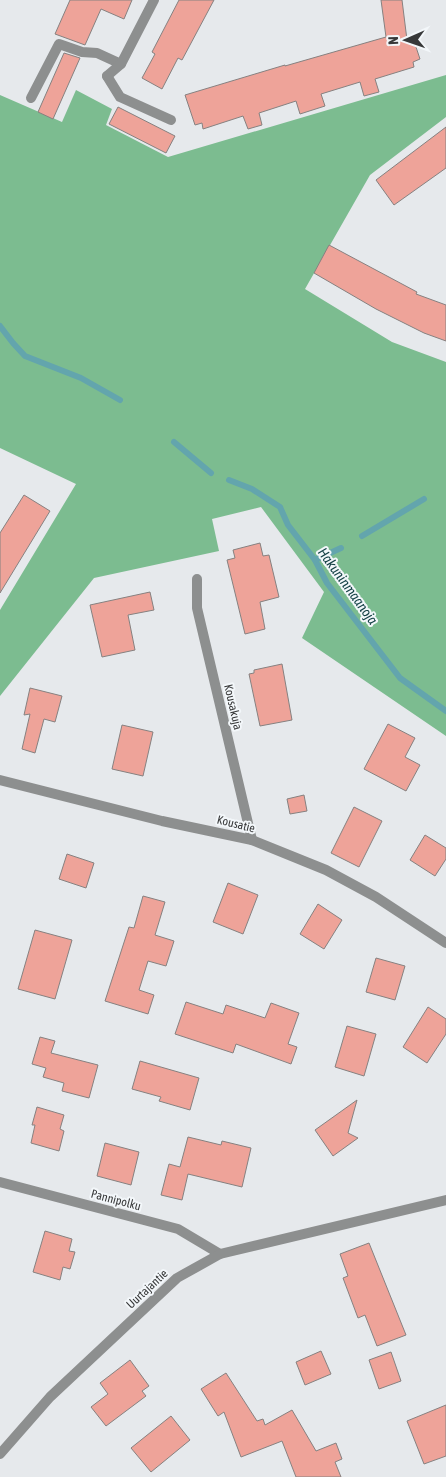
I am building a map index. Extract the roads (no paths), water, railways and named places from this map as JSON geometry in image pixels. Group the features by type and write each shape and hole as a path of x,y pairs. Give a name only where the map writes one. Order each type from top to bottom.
{"street":[{"path":"154,0 121,64 107,76 120,97 171,120"},
{"path":"31,98 59,44 82,52 97,53 121,64"},
{"name":"Kousakuja","path":"197,579 197,608 252,840"},
{"name":"Kousatie","path":"0,780 252,840 326,870 376,897 446,943"},
{"name":"Pannipolku","path":"0,1182 178,1229 220,1254"},
{"name":"Uurtajantie","path":"0,1454 50,1397 177,1278 220,1254 446,1200"}],"waterway":[{"name":"Hakuninmaanoja","path":"0,326 25,356 81,378 120,400"},
{"name":"Hakuninmaanoja","path":"174,442 211,473"},
{"name":"Hakuninmaanoja","path":"229,480 252,489 280,507 288,525 315,560 327,583 400,678 446,711"},
{"path":"362,536 424,499"},
{"path":"315,560 341,548"}]}
